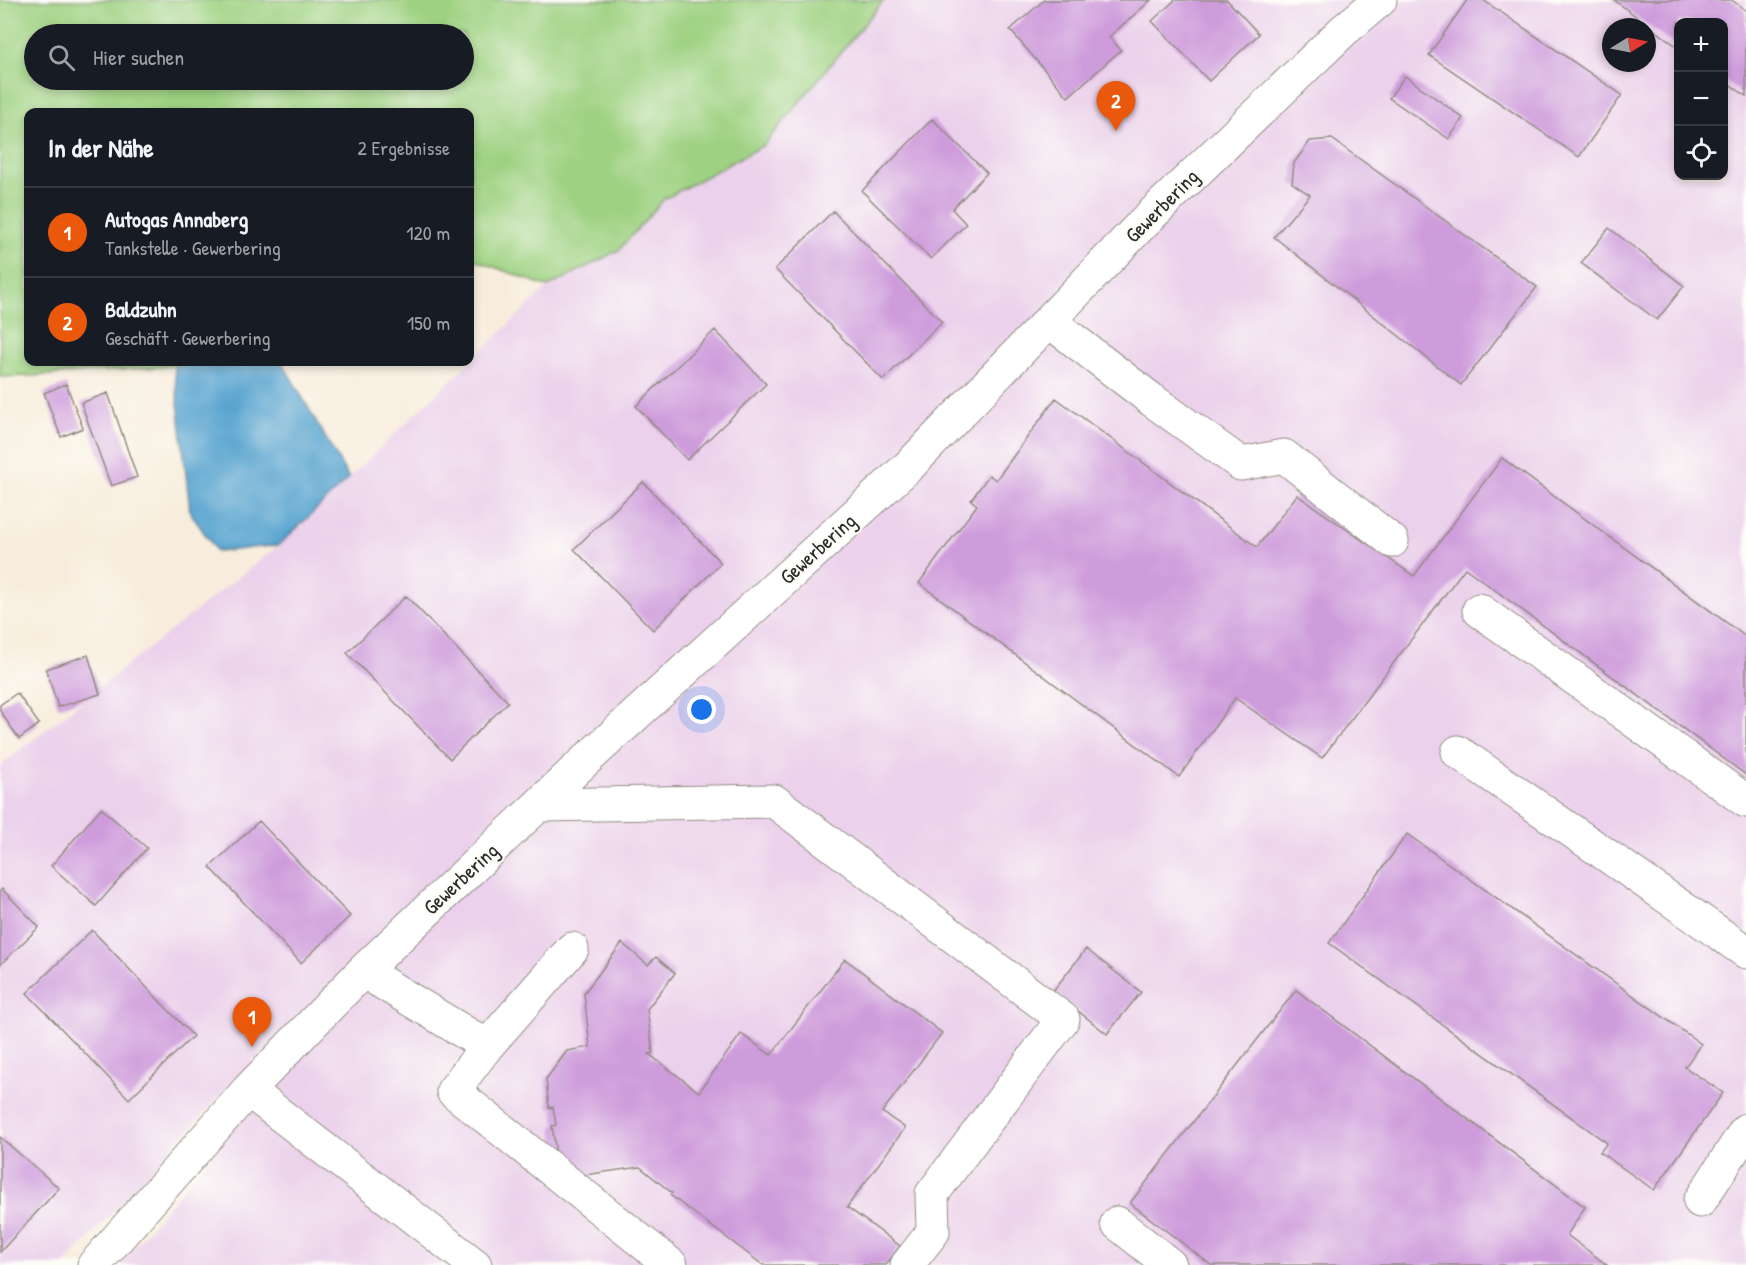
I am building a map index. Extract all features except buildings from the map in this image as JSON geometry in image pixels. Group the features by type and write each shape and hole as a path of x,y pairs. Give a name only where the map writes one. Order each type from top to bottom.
{"street":[{"name":"Gewerbering","path":"94,1265 248,1090 363,971 585,761 910,465 1145,221 1343,31 1380,0"},
{"path":"1049,321 1240,464 1284,456 1392,541"},
{"path":"1479,610 1746,801"},
{"path":"1458,752 1746,952"},
{"path":"541,805 774,801 1063,1019 932,1194 933,1232 908,1265"},
{"path":"572,949 487,1046 453,1091 671,1265"},
{"path":"363,971 487,1046"},
{"path":"248,1090 475,1265"},
{"path":"1700,1200 1746,1130"},
{"path":"1117,1223 1170,1265"}],"shaded area":[{"path":"884,0 1746,0 1746,1265 119,1265 214,1152 284,1030 64,1265 0,1265 0,766 279,545 466,366 474,366 474,358 548,287 619,250 664,199 764,145"}],"green space":[{"path":"0,0 884,0 764,145 664,199 619,250 548,287 474,259 474,108 24,108 24,366 174,366 0,377"}],"water":[{"path":"174,366 284,366 349,478 279,545 217,552 190,512"}],"place":[{"name":"Baldzuhn","path":"1116,131"},
{"name":"Autogas Annaberg","path":"252,1047"}]}
